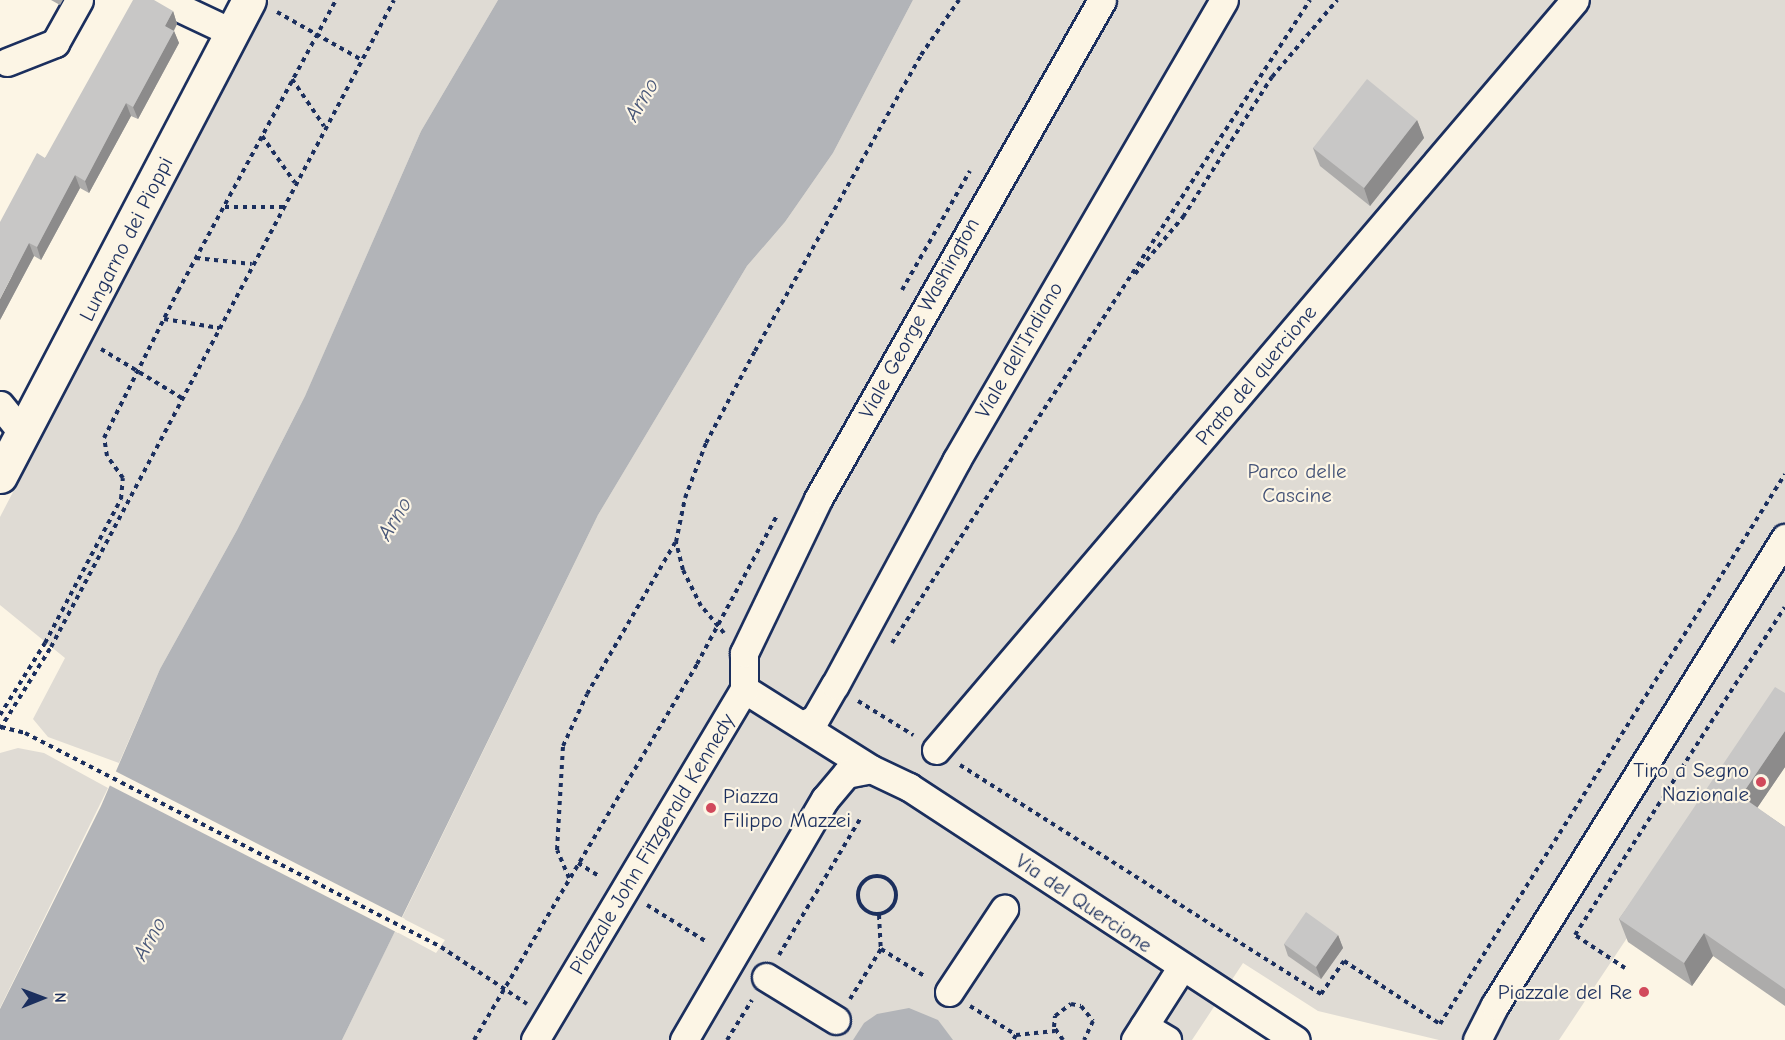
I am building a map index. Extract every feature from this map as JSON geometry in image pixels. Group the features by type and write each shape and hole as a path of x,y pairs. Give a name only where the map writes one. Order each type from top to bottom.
{"street":[{"path":"2,64 55,43 79,0"},
{"path":"163,0 231,32"},
{"name":"Viale George Washington","path":"746,648 818,499 1102,0"},
{"name":"Viale dell'Indiano","path":"802,725 815,719 823,706 956,461 1224,0"},
{"name":"Prato del quercione","path":"936,750 1575,0"},
{"name":"Lungarno dei Pioppi","path":"0,476 76,335 231,32 257,2"},
{"path":"0,405 22,432"},
{"path":"1477,1040 1495,1005 1785,538"},
{"name":"Piazzale John Fitzgerald Kennedy","path":"541,1029 744,689 746,648"},
{"path":"744,689 871,769"},
{"path":"684,1040 825,799 846,774 871,769"},
{"name":"Via del Quercione","path":"871,769 909,787 1181,968 1296,1040"},
{"path":"949,992 1004,909"},
{"path":"1167,1040 1139,1033 1181,968"},
{"path":"766,977 836,1020"},
{"path":"1457,1040 1468,1024 1495,1005"}],"path":[{"path":"0,715 45,642 122,499 123,478 107,456 105,438 196,258 336,0"},
{"path":"394,0 324,126 51,647 1,727 25,734 441,946 506,990 541,1029"},
{"path":"569,878 557,850 563,746 587,694 676,542 685,498 722,412 921,55 959,0"},
{"path":"888,650 1310,0"},
{"path":"1125,285 1183,217 1272,77 1337,0"},
{"path":"257,2 360,59"},
{"path":"292,79 324,126"},
{"path":"262,136 295,183"},
{"path":"225,207 283,207"},
{"path":"196,258 252,264"},
{"path":"164,319 219,328"},
{"path":"91,343 182,398"},
{"path":"862,689 855,699 1321,994 1344,961 1440,1024 1785,474"},
{"path":"676,542 683,570 717,626 746,648"},
{"path":"1625,968 1575,934 1785,607"},
{"path":"474,1040 506,990 717,626"},
{"path":"727,1040 860,819"},
{"path":"874,876 893,883 897,893 895,903 879,915 869,914 857,898 865,880 874,876"},
{"path":"836,1020 881,949 879,915"},
{"path":"1063,1040 1055,1030 1055,1016 1061,1008 1081,1006 1093,1021 1084,1040"},
{"path":"1016,1035 1055,1030"}],"green space":[{"path":"269,0 498,0 421,131 306,394 237,530 160,669 119,763 48,737 33,719 65,658 0,605 0,517"},
{"name":"Parco delle Cascine","path":"913,0 1785,0 1785,701 1559,1040 1439,1040 1318,1011 1243,963 1192,1040 342,1040 395,931 436,953 445,940 402,918 598,515 747,266 785,222 833,153"},
{"path":"18,748 44,753 108,788 0,1008 0,753"}],"water":[{"name":"Arno","path":"498,0 913,0 833,153 785,222 747,266 598,515 342,1040 0,1040 0,1009 101,806 160,669 237,530 305,396 421,131"},
{"path":"909,1008 938,1020 953,1040 853,1040 864,1023 877,1014"}],"pier":[{"path":"113,770 405,919 398,933 107,784"}],"building":[{"path":"133,0 154,0 173,11 165,26 174,31 133,107 126,103 85,181 75,175 37,247 29,243 0,299 0,222 37,153 45,158"},
{"path":"1367,79 1417,120 1364,188 1313,148"},
{"path":"1775,687 1785,693 1785,731 1741,796 1785,827 1785,989 1704,933 1684,963 1619,919"},
{"path":"1306,912 1338,935 1316,967 1284,944"}],"place":[{"name":"Tiro a Segno Nazionale","path":"1761,782"},
{"name":"Piazza Filippo Mazzei","path":"711,808"},
{"name":"Piazzale del Re","path":"1644,992"}]}
